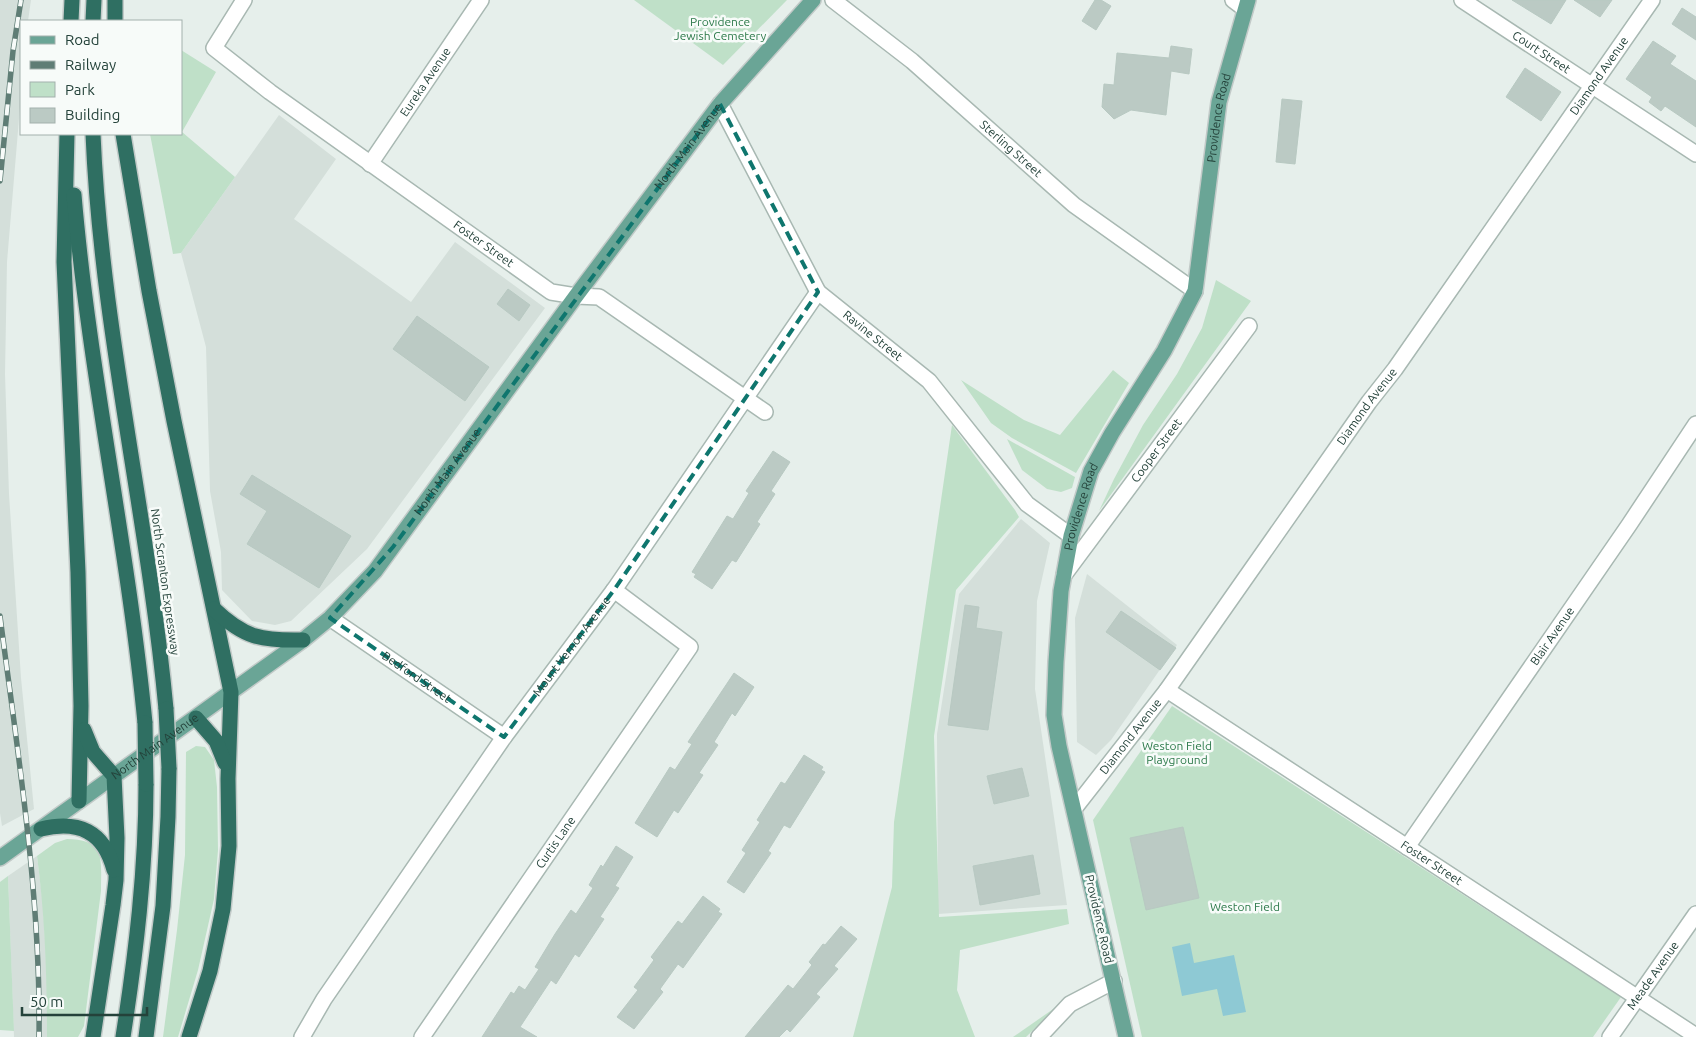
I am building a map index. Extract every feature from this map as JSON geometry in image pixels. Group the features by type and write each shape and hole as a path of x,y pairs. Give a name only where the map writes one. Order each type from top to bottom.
{"highway":[{"path":"71,20 72,0"},
{"path":"93,20 94,0"},
{"path":"115,0 115,20"},
{"path":"69,135 64,262 76,513 81,706 79,801"},
{"path":"69,135 85,308 134,625 145,723 146,840 141,904 123,1037"},
{"name":"North Scranton Expressway","path":"93,135 95,184 106,295 157,630 166,709 169,768 163,906 146,1037"},
{"path":"123,135 149,290 231,692 228,779 229,846 224,909 212,964 189,1037"},
{"path":"214,609 227,621 251,635 280,641 303,640"},
{"path":"81,706 84,731 88,742 99,760 114,776 117,838 116,880 93,1037"},
{"path":"196,718 216,741 224,761 228,779"},
{"path":"41,829 63,825 75,826 96,836 109,854 116,880"}],"main road":[{"name":"North Main Avenue","path":"0,858 303,640 330,618 364,583 393,547 576,296 720,104 813,0"},
{"name":"Providence Road","path":"1126,1037 1059,746 1054,714 1061,590 1071,536 1091,471 1112,433 1164,351 1195,291 1220,102 1242,3"}],"street":[{"name":"Foster Street","path":"244,0 214,48 270,92 551,292 599,297 746,397 765,412"},
{"name":"Eureka Avenue","path":"370,164 481,0"},
{"name":"Sterling Street","path":"833,0 912,62 1074,205 1195,291"},
{"name":"Court Street","path":"1462,0 1696,154"},
{"name":"Diamond Avenue","path":"1074,809 1167,690 1395,369 1652,0"},
{"name":"Ravine Street","path":"720,104 818,292 929,381 1027,504 1071,536"},
{"name":"Mount Vernon Avenue","path":"302,1037 324,999 504,737 614,590 818,292"},
{"name":"Cooper Street","path":"1064,575 1248,326"},
{"name":"Blair Avenue","path":"1407,847 1629,525 1696,424"},
{"name":"Curtis Lane","path":"422,1037 690,647 614,590"},
{"name":"Bedford Street","path":"330,618 504,737"},
{"name":"Foster Street","path":"1167,690 1696,1036"},
{"name":"Meade Avenue","path":"1610,1037 1696,914"},
{"path":"1039,1037 1070,1004 1114,981"}],"highlighted area":[{"path":"720,104 818,292 614,590 504,737 330,618 393,547"}],"shaded area":[{"path":"0,0 31,0 28,20 20,20 20,107 7,262 5,374 9,494 21,678 34,809 2,826 0,813"},
{"path":"279,115 336,159 294,219 411,302 455,242 545,308 367,549 291,621 275,625 252,621 222,590 221,552 210,491 206,347 181,253"},
{"path":"1021,519 1050,543 1037,601 1035,689 1067,905 938,914 937,734 959,594"},
{"path":"1087,574 1177,645 1111,740 1096,755 1077,742 1075,618"},
{"path":"37,856 43,904 47,972 47,1037 14,1037 8,876"}],"green space":[{"name":"Providence Jewish Cemetery","path":"634,0 787,0 723,65"},
{"path":"182,51 216,72 182,132"},
{"path":"182,132 235,177 181,253 173,254 150,135 182,135"},
{"path":"1216,280 1251,301 1099,511 1143,425 1177,374 1202,328"},
{"path":"1113,370 1129,383 1076,473 1012,438 991,423 961,380 1024,420 1060,435"},
{"path":"952,425 1019,517 956,590 934,736 939,917 1067,909 1069,924 960,950 957,990 975,1037 853,1037 892,887 894,822"},
{"path":"1007,439 1075,477 1072,488 1061,492 1047,489 1022,470"},
{"name":"Weston Field","path":"1172,706 1621,997 1593,1037 1142,1037 1093,820"},
{"path":"196,746 205,747 214,760 217,787 218,850 214,899 198,970 178,1037 163,1037 185,855 186,752"},
{"path":"67,839 89,843 99,853 101,860 101,891 84,1026 78,1037 47,1037 45,946 37,856 55,843"},
{"path":"8,876 14,1031 0,1030 0,882"},
{"path":"1059,1005 1026,1037 1013,1037"}],"water":[{"path":"1190,943 1194,963 1234,955 1246,1012 1223,1016 1217,989 1182,996 1172,947"}],"building":[{"path":"1095,0 1101,0 1111,6 1096,30 1082,21"},
{"path":"1512,0 1566,0 1551,24"},
{"path":"1574,0 1612,0 1600,17"},
{"path":"1682,8 1696,17 1696,40 1672,24"},
{"path":"1653,41 1676,56 1670,64 1696,81 1696,127 1665,106 1661,111 1649,102 1652,97 1626,79"},
{"path":"1171,46 1192,49 1189,74 1171,71 1166,115 1131,110 1114,119 1102,107 1104,84 1114,85 1117,53 1169,58"},
{"path":"1525,68 1561,92 1541,121 1506,97"},
{"path":"1282,99 1302,101 1295,164 1276,162"},
{"path":"508,289 530,305 519,321 497,304"},
{"path":"417,316 489,367 465,401 393,349"},
{"path":"773,451 790,462 771,491 775,494 757,522 760,524 736,562 732,560 712,589 694,577 696,574 692,572 727,516 733,519 749,493 746,491"},
{"path":"252,475 351,536 319,588 247,544 267,511 240,494"},
{"path":"965,605 979,607 976,628 1002,632 988,730 948,725"},
{"path":"1121,611 1176,648 1160,670 1106,632"},
{"path":"734,673 754,687 735,716 732,713 714,742 718,745 699,773 703,775 678,813 674,810 657,837 635,823 670,767 675,770 692,744 688,742"},
{"path":"804,755 823,767 821,770 825,772 790,828 784,825 768,851 771,853 744,893 727,882 746,853 742,850 760,822 757,820 781,782 785,784"},
{"path":"1022,768 1029,796 994,804 987,776"},
{"path":"1183,827 1199,898 1146,910 1130,838"},
{"path":"616,846 633,857 615,886 619,888 600,917 604,919 579,957 575,954 556,984 551,980 520,1027 537,1037 482,1037 511,992 514,994 519,986 525,990 539,969 535,967 555,934 571,910 576,914 593,888 589,885 601,865 603,867"},
{"path":"1033,855 1040,894 980,905 973,866"},
{"path":"703,896 720,909 718,912 722,914 683,968 678,964 660,989 663,992 634,1029 617,1017 638,990 634,987 654,960 651,957 678,921 682,924"},
{"path":"841,926 857,939 834,966 838,969 816,994 820,997 790,1032 787,1029 779,1037 745,1037 788,985 793,989 812,965 809,962"}],"railway":[{"path":"0,181 13,51 21,0"},
{"path":"0,616 21,774 32,879 39,984 39,1037"}],"park label":[{"name":"Weston Field Playground","path":"1177,753"}]}
